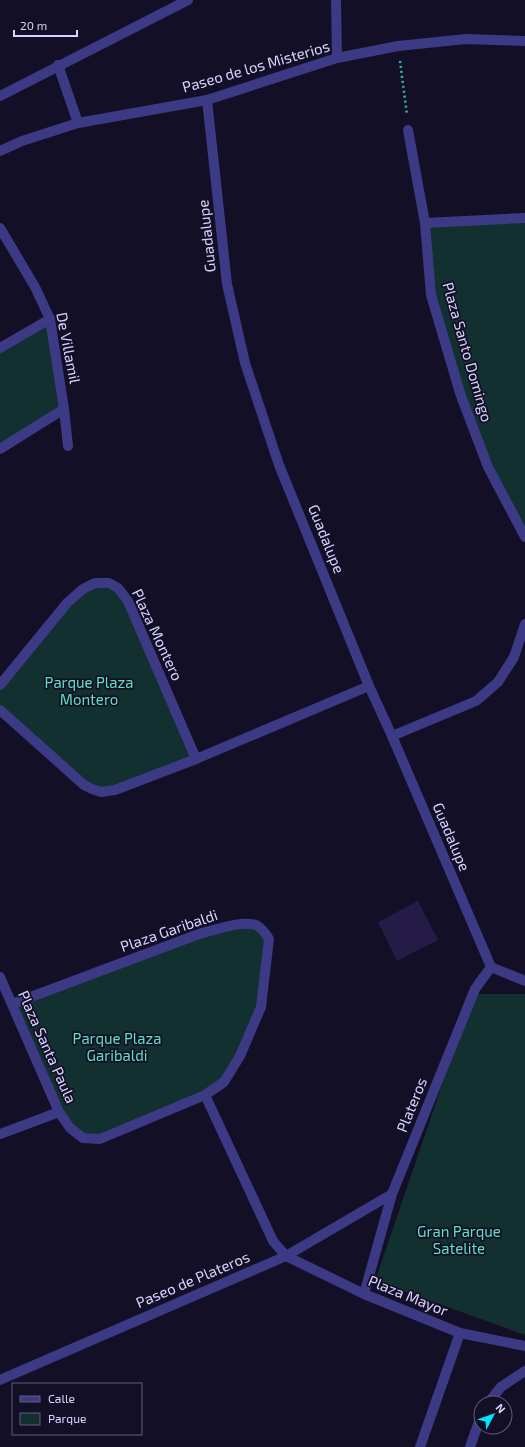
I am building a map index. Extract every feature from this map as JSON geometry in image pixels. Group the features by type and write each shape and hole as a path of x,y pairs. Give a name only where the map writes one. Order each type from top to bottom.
{"street":[{"path":"0,96 58,65 188,0"},
{"path":"336,0 337,58"},
{"name":"Paseo de los Misterios","path":"0,151 22,141 78,123 207,100 337,58 398,46 466,39 525,41"},
{"path":"58,65 78,123"},
{"name":"Guadalupe","path":"207,100 227,284 245,363 279,464 369,686 392,736 491,968"},
{"name":"Plaza Santo Domingo","path":"408,130 426,223 431,295 461,396 488,467 525,537"},
{"path":"426,223 525,218"},
{"name":"De Villamil","path":"0,228 35,287 50,319 64,409 68,446"},
{"path":"0,348 50,319"},
{"path":"0,449 64,409"},
{"name":"Plaza Montero","path":"0,685 67,603 83,589 95,583 109,583 118,588 128,601 196,759"},
{"path":"392,736 476,701 482,696 498,682 514,657 525,624"},
{"path":"0,710 84,785 101,792 115,790 196,759 369,686"},
{"name":"Plaza Garibaldi","path":"12,1004 199,934 230,926 248,923 257,926 264,931 269,939 261,1007 240,1056 224,1082 205,1095 100,1139 83,1138 70,1128"},
{"path":"491,968 525,981"},
{"name":"Plateros","path":"364,1294 392,1194 475,989 491,968"},
{"name":"Plaza Santa Paula","path":"0,977 59,1112 70,1128"},
{"path":"205,1095 273,1241 286,1256"},
{"path":"0,1134 59,1112"},
{"name":"Paseo de Plateros","path":"0,1380 286,1256 392,1194"},
{"name":"Plaza Mayor","path":"286,1256 364,1294 460,1333 525,1346"},
{"path":"420,1447 460,1333"},
{"path":"494,1395 501,1387 525,1371"},
{"path":"470,1447 474,1435"}],"path":[{"path":"398,46 408,130"}],"green space":[{"path":"525,218 525,537 488,467 431,295 425,223"},
{"path":"50,319 64,409 0,449 0,348"},
{"name":"Parque Plaza Montero","path":"95,583 118,588 196,759 115,790 84,785 0,710 0,685 67,603"},
{"name":"Parque Plaza Garibaldi","path":"257,926 269,939 261,1007 224,1082 100,1139 70,1128 12,1004 199,934"},
{"name":"Gran Parque Satelite","path":"473,994 525,994 525,1335 375,1281"}],"building":[{"path":"418,901 438,940 397,961 378,922"}]}
